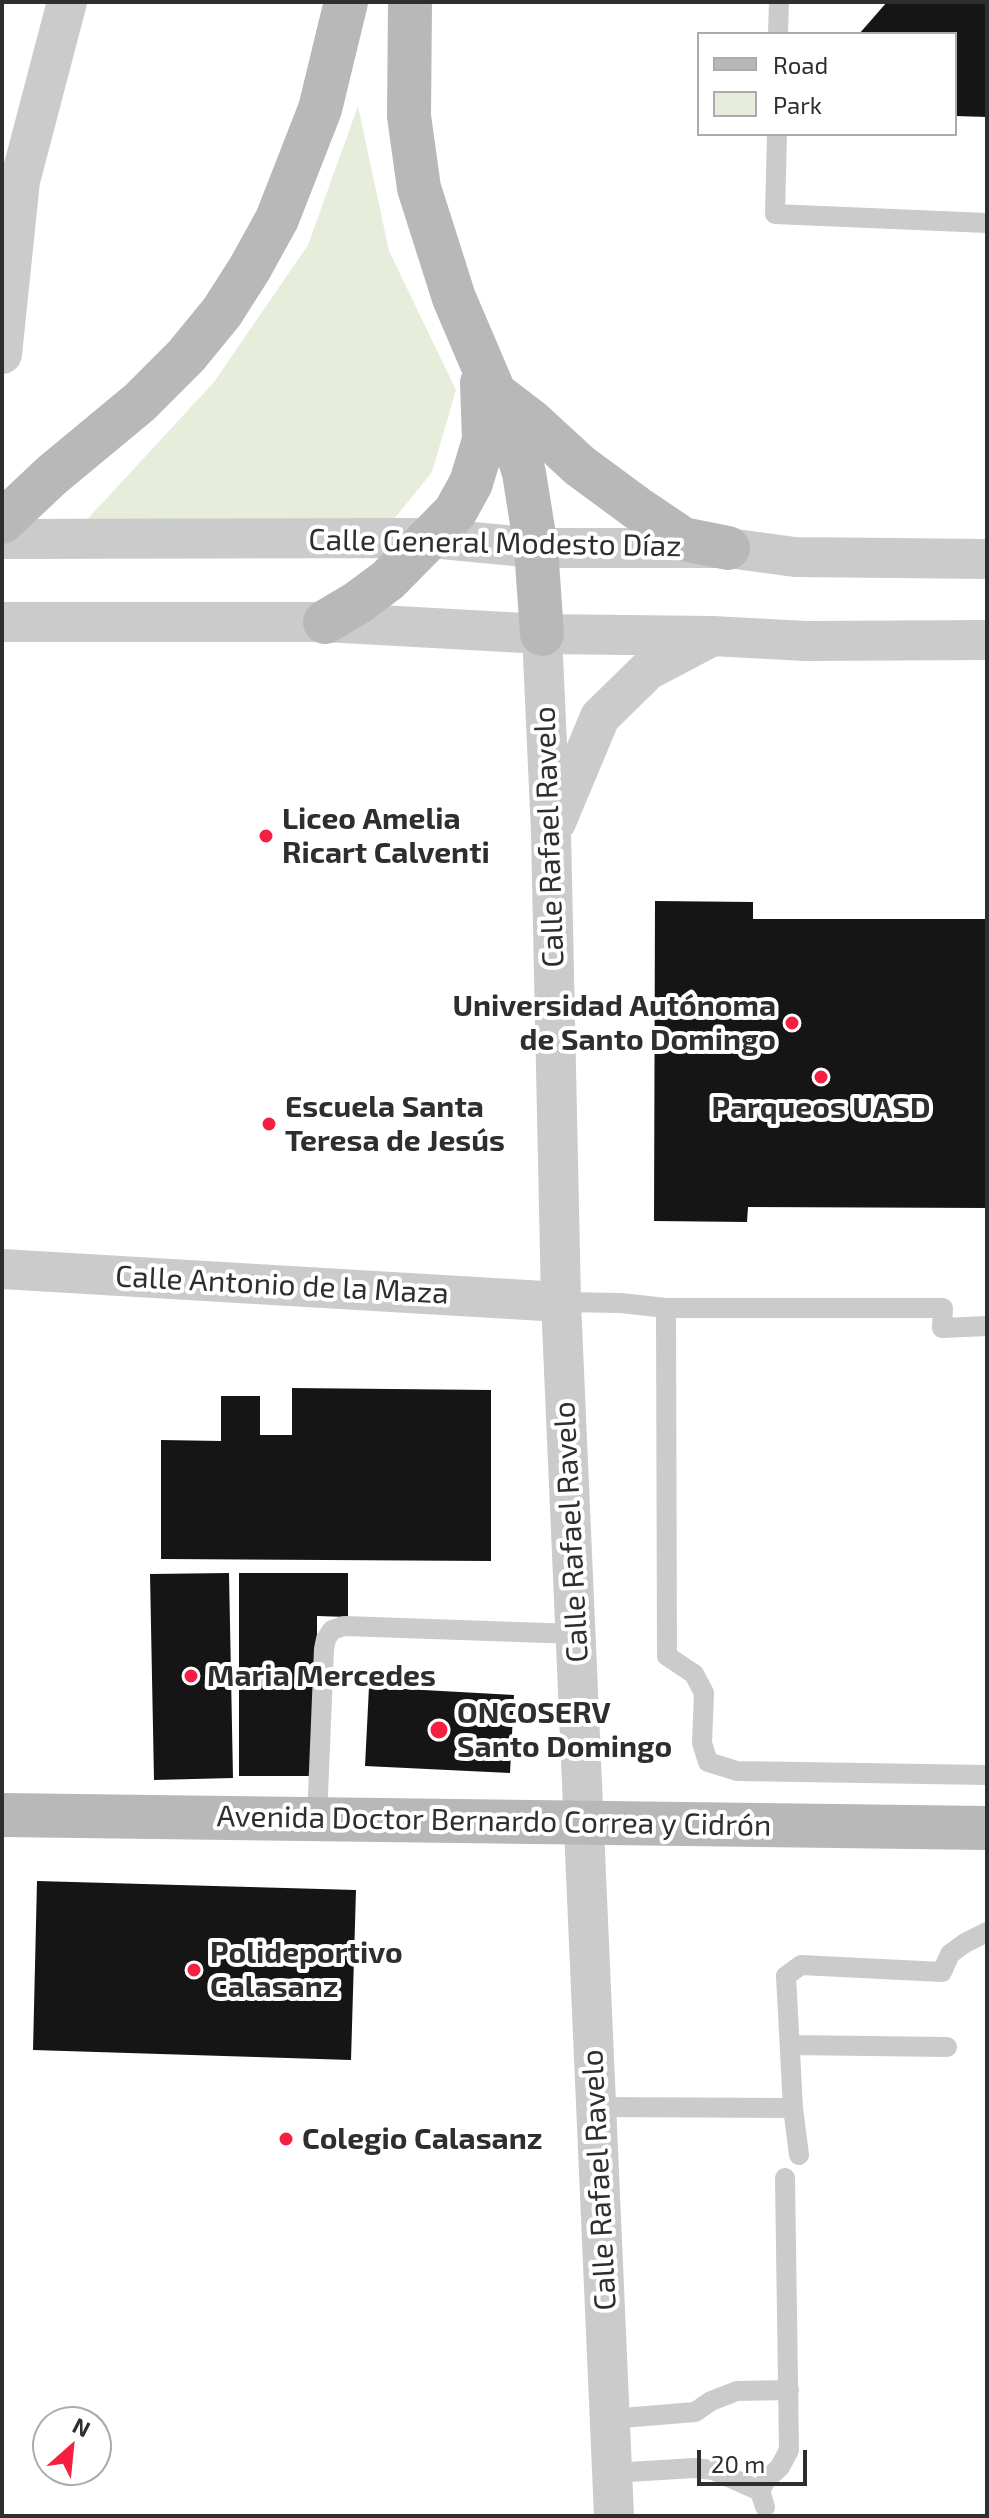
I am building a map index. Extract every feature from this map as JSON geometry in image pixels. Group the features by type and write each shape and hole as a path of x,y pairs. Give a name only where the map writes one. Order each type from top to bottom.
{"street":[{"path":"2,354 11,180 67,2"},
{"path":"2,522 52,475 140,402 186,356 222,312 277,219 320,109 346,2"},
{"name":"Calle Rafael Ravelo","path":"410,2 409,116 419,188 454,298 512,434 524,473 536,548 551,833 561,1302 614,2516"},
{"path":"325,622 388,580 455,512 471,483 484,440 488,376"},
{"path":"488,376 580,466 648,516 683,539 728,548"},
{"name":"Calle General Modesto Díaz","path":"2,539 431,538 536,548 728,548 795,557 987,559"},
{"path":"2,622 325,622 542,634 712,636 806,641 987,640"},
{"path":"551,833 600,717 648,670 712,636"},
{"name":"Calle Antonio de la Maza","path":"2,1269 561,1302"},
{"name":"Avenida Doctor Bernardo Correa y Cidrón","path":"2,1815 987,1828"}],"lane":[{"path":"778,32 779,2"},
{"path":"777,136 775,214 987,223"},
{"path":"561,1302 621,1303 666,1308 943,1308 942,1328 987,1326"},
{"path":"666,1308 667,1656 694,1674 704,1693 702,1743 708,1762 737,1771 987,1775"},
{"path":"317,1819 324,1649 332,1630 344,1626 576,1634"},
{"path":"799,2155 793,2108 786,1976 801,1965 942,1972 950,1954 987,1932"},
{"path":"790,2045 947,2047"},
{"path":"596,2107 793,2108"},
{"path":"612,2473 694,2468 713,2470 762,2499 766,2480 780,2467 789,2450 785,2178"},
{"path":"610,2419 695,2412 711,2401 737,2391 789,2390"}],"green space":[{"path":"358,106 389,251 456,390 432,472 390,524 82,525 214,382 308,245"}],"building":[{"path":"887,2 987,2 987,117 957,116 957,32 861,32"},
{"name":"Parqueos UASD","path":"655,901 753,902 753,919 987,919 987,1208 748,1207 747,1222 654,1221"},
{"path":"292,1388 491,1390 491,1561 161,1559 161,1440 221,1441 221,1396 260,1396 260,1435 292,1435"},
{"name":"Maria Mercedes","path":"229,1573 233,1778 154,1780 150,1574"},
{"path":"239,1573 348,1573 348,1617 317,1616 317,1763 310,1776 239,1776"},
{"name":"ONCOSERV Santo Domingo","path":"369,1687 514,1695 510,1773 365,1766"},
{"name":"Polideportivo Calasanz","path":"37,1881 356,1890 351,2060 33,2050"}],"place":[{"name":"Liceo Amelia Ricart Calventi","path":"266,836"},
{"name":"Universidad Autónoma de Santo Domingo","path":"792,1023"},
{"name":"Parqueos UASD","path":"821,1077"},
{"name":"Escuela Santa Teresa de Jesús","path":"269,1124"},
{"name":"Maria Mercedes","path":"191,1676"},
{"name":"ONCOSERV Santo Domingo","path":"439,1730"},
{"name":"Polideportivo Calasanz","path":"194,1970"},
{"name":"Colegio Calasanz","path":"286,2139"}]}
